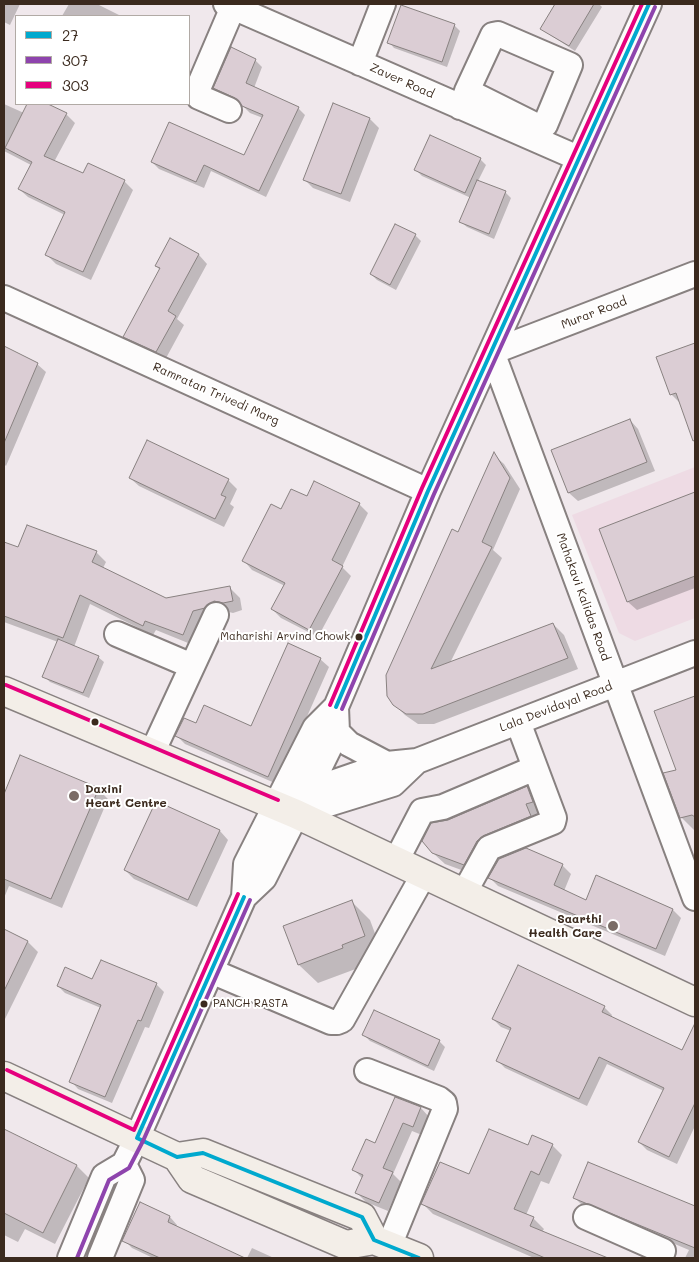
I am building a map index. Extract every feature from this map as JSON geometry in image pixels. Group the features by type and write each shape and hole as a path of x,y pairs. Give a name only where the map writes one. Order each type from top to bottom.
{"main road":[{"path":"4,691 152,753 293,803 396,861 695,1002"},
{"path":"4,1076 177,1157 192,1180 346,1245 381,1243 419,1258"}],"street":[{"path":"360,63 383,4"},
{"path":"293,803 315,728 336,707 428,491 649,4"},
{"path":"229,5 197,91 199,97 230,110"},
{"name":"Zaver Road","path":"229,5 360,63 464,99 506,119 578,158"},
{"path":"464,99 493,35 498,34 570,65 562,111 541,128 506,119"},
{"name":"Murar Road","path":"492,352 695,274"},
{"name":"Ramratan Trivedi Marg","path":"4,298 428,491"},
{"name":"Mahakavi Kalidas Road","path":"492,352 695,898"},
{"path":"152,753 216,614"},
{"path":"117,634 192,666"},
{"name":"Lala Devidayal Road","path":"416,761 695,653"},
{"path":"70,1258 104,1176 124,1164 137,1138 244,897 246,864 293,803 337,732 336,707"},
{"path":"464,893 489,848 553,822 554,818 518,722"},
{"path":"337,732 349,744 387,764"},
{"path":"293,803 393,784 416,761"},
{"path":"293,803 387,764 416,761"},
{"path":"396,861 422,811 443,807 535,768"},
{"path":"211,971 331,1022 342,1020 424,874"},
{"path":"367,1071 439,1099 444,1103 445,1109 381,1243"},
{"path":"100,1258 132,1180 124,1164"},
{"path":"586,1217 663,1251 660,1258"}],"shaded area":[{"path":"695,467 695,618 635,641 619,633 572,515"}],"building":[{"path":"555,4 594,4 569,46 540,29"},
{"path":"401,5 455,24 442,62 387,43"},
{"path":"231,47 256,59 246,83 299,107 259,191 204,165 196,182 151,162 169,122 244,155 263,115 242,106 235,98 213,88"},
{"path":"333,103 370,118 341,194 303,180"},
{"path":"26,105 50,105 67,113 44,156 83,173 88,163 125,180 83,272 45,255 65,212 18,189 32,162 5,148"},
{"path":"430,135 481,158 465,193 414,170"},
{"path":"477,180 506,191 489,234 459,222"},
{"path":"395,224 416,234 390,285 370,274"},
{"path":"170,238 199,254 168,311 176,316 156,352 123,337 160,268 155,266"},
{"path":"695,343 695,440 693,441 676,393 670,395 656,357"},
{"path":"4,346 38,363 4,443"},
{"path":"630,419 647,462 568,493 551,450"},
{"path":"147,440 229,479 221,495 226,497 215,519 129,478"},
{"path":"494,452 510,478 482,542 492,547 431,669 553,623 568,658 423,714 406,714 393,705 387,696 386,675 452,529 458,532"},
{"path":"314,481 360,503 332,560 343,566 309,630 271,609 285,583 242,561 271,504 281,509 291,489 307,496"},
{"path":"695,492 695,576 627,602 599,529"},
{"path":"27,525 97,551 92,562 166,598 230,586 233,601 223,603 214,601 205,608 193,611 183,635 145,621 143,626 80,595 63,638 4,616 4,542 18,547"},
{"path":"58,639 99,656 83,693 42,677"},
{"path":"288,643 321,658 268,777 175,736 184,718 196,723 204,705 251,726"},
{"path":"695,696 695,817 692,815 680,818 663,773 676,770 654,711"},
{"path":"20,755 99,788 51,899 4,879 4,794"},
{"path":"527,786 533,802 526,804 531,816 483,836 477,841 464,865 432,853 422,841 431,823 448,820"},
{"path":"156,801 220,830 188,900 124,870"},
{"path":"526,848 563,864 554,885 586,900 596,875 673,909 656,949 488,878 499,859"},
{"path":"352,900 365,936 342,945 343,948 298,965 283,926"},
{"path":"4,929 28,941 4,991"},
{"path":"101,960 157,983 141,1021 138,1020 105,1097 69,1082 101,1005 57,986 65,967 92,979"},
{"path":"518,965 605,1006 602,1012 682,1050 695,1023 695,1103 669,1157 638,1142 664,1088 599,1057 579,1099 496,1061 511,1028 492,1019"},
{"path":"374,1010 440,1040 428,1066 362,1035"},
{"path":"395,1097 421,1107 413,1127 403,1123 383,1168 393,1172 379,1203 355,1193 363,1175 352,1170 366,1139 375,1143"},
{"path":"4,1129 77,1165 43,1233 4,1213"},
{"path":"489,1129 528,1145 532,1135 553,1144 539,1175 531,1171 514,1209 534,1217 530,1226 608,1258 545,1258 421,1204 440,1162 469,1174"},
{"path":"588,1162 695,1206 695,1248 573,1198"},
{"path":"140,1202 170,1216 168,1222 245,1258 160,1258 122,1241"}],"transit line":[{"name":"303","path":"330,705 422,488 642,4"},
{"name":"27","path":"336,707 428,491 649,4"},
{"name":"307","path":"342,709 434,494 655,7"},
{"name":"303","path":"6,685 278,800"},
{"name":"303","path":"7,1070 134,1130 238,894"},
{"name":"27","path":"137,1138 244,897"},
{"name":"307","path":"77,1258 109,1180 129,1168 143,1141 250,900"},
{"name":"27","path":"137,1138 177,1157 203,1153 362,1217 374,1240 419,1258"}],"place":[{"name":"Maharishi Arvind Chowk","path":"359,637"},
{"name":"Daxini Heart Centre","path":"74,796"},
{"name":"Saarthi Health Care","path":"613,926"},
{"name":"PANCH RASTA","path":"204,1004"}]}
